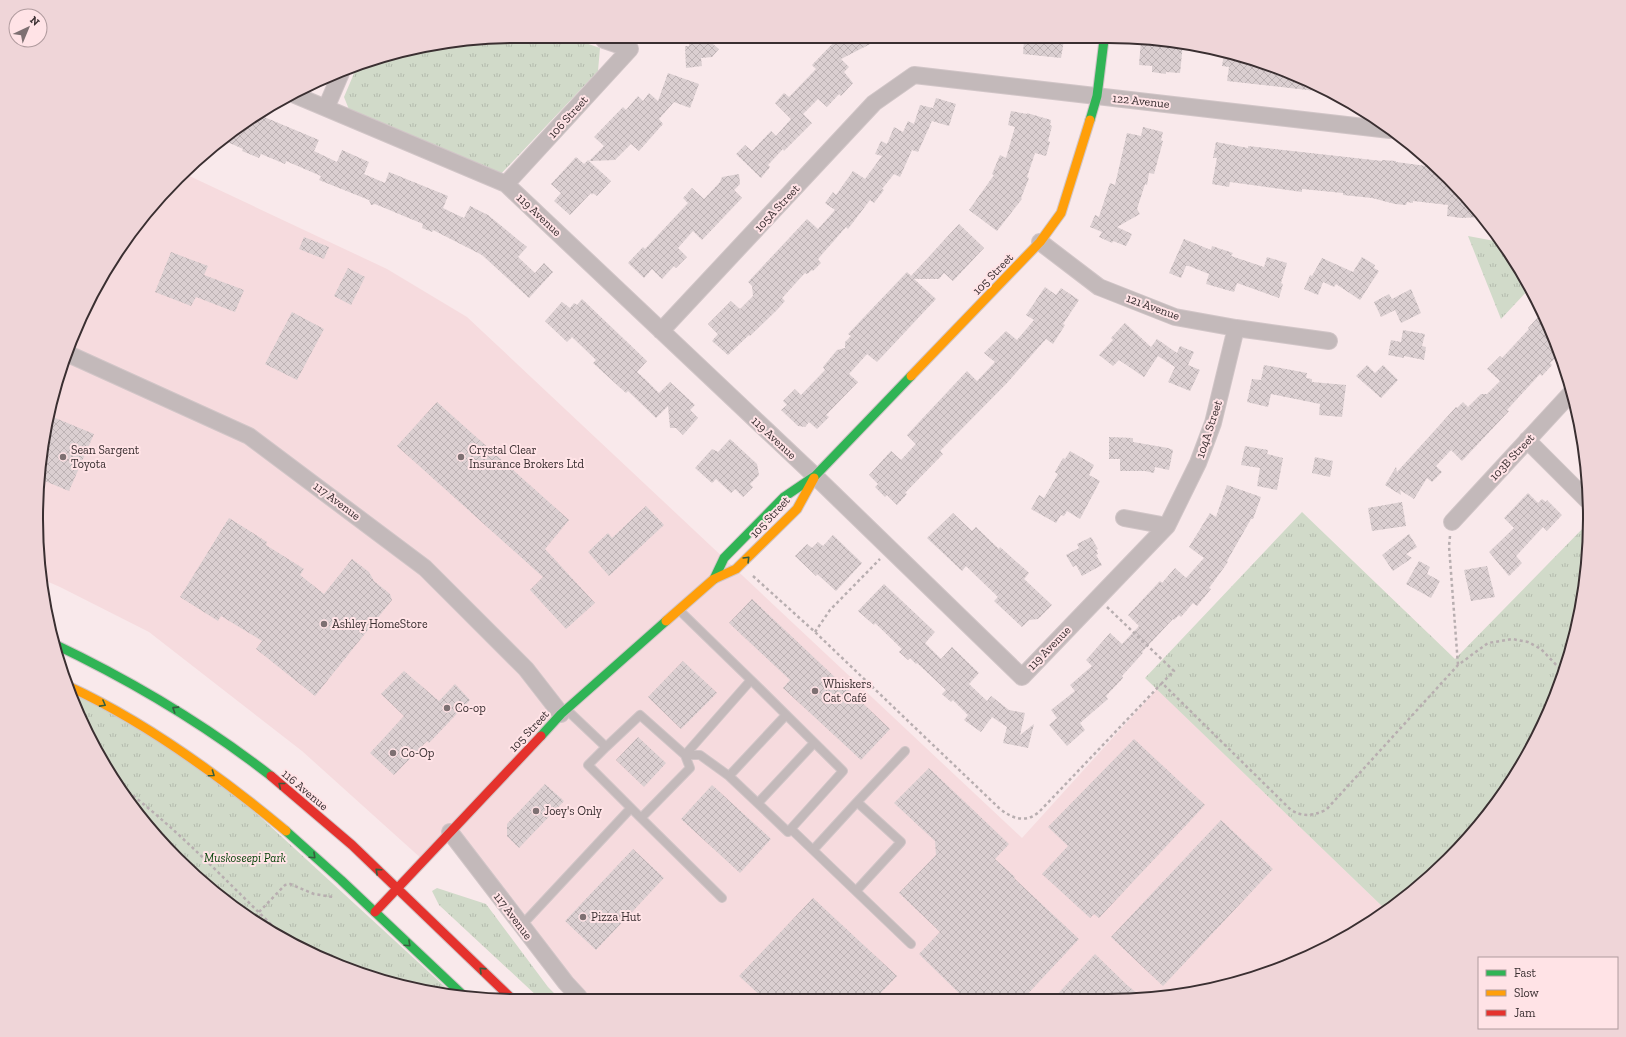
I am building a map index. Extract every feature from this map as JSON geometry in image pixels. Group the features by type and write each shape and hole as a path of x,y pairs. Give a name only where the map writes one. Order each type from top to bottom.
{"street":[{"name":"106 Street","path":"506,184 630,49 613,43"},
{"name":"105 Street","path":"714,579 724,558 784,496 815,476 1040,242 1062,213 1097,96 1104,43"},
{"name":"122 Avenue","path":"895,88 914,75 1309,119 1380,129"},
{"path":"326,108 339,78"},
{"name":"105A Street","path":"661,331 874,103 895,88"},
{"name":"119 Avenue","path":"299,97 506,184 815,476 1022,677 1167,526"},
{"name":"121 Avenue","path":"1040,242 1099,287 1175,317 1236,328 1329,341"},
{"name":"104A Street","path":"1167,526 1198,463 1213,424 1236,328"},
{"name":"117 Avenue","path":"72,356 249,436 425,568 526,669 564,711"},
{"name":"103B Street","path":"1452,522 1567,397"},
{"path":"1528,440 1582,495"},
{"name":"105 Street","path":"374,912 564,711 714,579 736,569 797,509 815,476"},
{"path":"1124,518 1167,526"},
{"name":"116 Avenue","path":"61,647 127,680 171,706 216,735 252,762 287,790 397,888 507,994"},
{"path":"75,690 122,715 171,746 218,778 263,812 307,850 458,990"},
{"name":"117 Avenue","path":"450,832 521,926 576,994"}],"lane":[{"path":"679,610 844,771 788,832 729,776 700,755 685,755"},
{"path":"685,755 751,680"},
{"path":"564,711 606,746"},
{"path":"729,776 786,714"},
{"path":"641,818 690,768 685,755 640,715 606,746 588,765 641,818 722,898"},
{"path":"758,803 814,742"},
{"path":"814,850 905,752"},
{"path":"856,891 900,842 857,802"},
{"path":"521,926 631,808"},
{"path":"791,829 912,944"}],"path":[{"path":"1452,522 1449,546 1458,665"},
{"path":"815,632 830,610 882,557"},
{"path":"748,572 815,632 999,808 1015,819 1025,819 1034,816 1039,812 1174,671 1098,598"},
{"path":"1162,683 1290,810 1306,816 1326,810 1458,665 1488,643 1512,639 1528,642 1540,649 1559,668"},
{"path":"130,793 173,830 271,924"},
{"path":"259,912 285,885 290,884 314,894 335,897"}],"shaded area":[{"path":"189,176 387,269 467,317 1022,838 1157,689 1382,907 1318,945 1289,958 1231,978 1170,990 1108,994 577,994 450,832 423,860 302,751 149,632 47,581 44,550 44,487 52,426 59,395 68,366 92,308 123,254 161,205"}],"green space":[{"path":"518,43 586,43 600,48 598,71 498,177 350,112 344,97 354,72 395,59 426,52 456,47"},
{"path":"1468,236 1493,241 1526,293 1501,319"},
{"path":"1302,512 1455,659 1583,528 1579,581 1567,642 1547,700 1534,729 1503,783 1465,832 1444,855 1421,876 1382,907 1145,678"},
{"name":"Muskoseepi Park","path":"75,691 218,778 447,988 395,978 337,958 308,945 281,930 254,914 229,896 182,855 141,808 123,783 107,756 92,729"},
{"path":"437,888 486,904 548,987 555,994 535,994 439,905 432,891"}],"building":[{"path":"689,43 712,43 719,49 712,57 701,58 702,66 686,68 685,46 689,46"},
{"path":"833,43 872,43 841,59 849,67 844,72 853,83 841,96 839,94 827,107 818,99 803,114 812,123 784,151 783,149 768,165 770,167 761,178 736,154 745,145 752,151 771,131 776,136 791,119 775,103 784,93 789,97 816,69 812,65"},
{"path":"1024,43 1064,43 1061,58 1023,54"},
{"path":"1141,44 1182,49 1180,73 1166,72 1166,74 1152,72 1152,66 1139,65"},
{"path":"1223,57 1231,59 1260,68 1316,91 1227,81 1229,67 1222,66"},
{"path":"668,73 699,84 690,108 674,102 659,119 663,124 639,151 631,144 615,160 589,161 604,146 594,137 623,107 626,110 638,96 643,101 649,93 658,101"},
{"path":"936,98 956,104 949,126 932,121 918,152 912,150 900,177 894,174 882,189 884,190 874,203 870,200 848,229 846,227 818,259 821,263 813,271 812,270 807,274 805,273 782,298 785,301 777,310 728,355 712,341 718,334 708,324 731,301 740,309 753,296 752,286 748,282 807,219 818,229 835,210 825,203 833,192 836,195 853,171 865,179 882,156 875,154 881,141 887,144 894,127 903,132 908,121 914,124 920,105 933,108"},
{"path":"1011,111 1027,113 1051,120 1050,125 1052,126 1046,156 1035,153 1027,177 1029,178 1021,198 1022,199 997,231 969,210 994,175 992,174 1000,155 1006,158 1015,127 1008,125"},
{"path":"264,117 319,140 314,151 337,162 342,150 369,162 364,174 385,183 389,172 448,196 443,208 464,218 470,206 488,215 527,247 518,257 535,273 544,263 553,272 529,298 482,255 433,230 432,232 422,228 423,224 375,204 371,205 369,200 319,180 321,176 286,161 285,164 261,154 259,158 242,151 243,149 228,142"},
{"path":"1143,127 1163,132 1161,140 1163,141 1154,174 1149,173 1147,185 1145,184 1137,209 1140,214 1117,227 1132,234 1126,246 1113,241 1112,243 1099,237 1102,232 1090,227 1095,215 1099,217 1110,183 1115,185 1127,133 1141,136"},
{"path":"1216,142 1248,148 1248,146 1382,161 1396,161 1426,166 1440,180 1444,182 1475,217 1461,218 1447,216 1448,205 1413,201 1413,203 1407,202 1406,205 1395,204 1372,198 1343,195 1343,193 1302,189 1302,192 1230,182 1229,187 1212,184 1217,158 1213,158"},
{"path":"576,157 584,164 588,160 611,181 597,196 593,193 592,195 591,193 570,215 554,201 561,193 551,184"},
{"path":"739,174 740,184 734,190 742,198 702,240 693,231 678,248 687,257 676,268 674,266 662,279 652,269 644,278 628,263 643,247 645,249 688,203 683,198 692,188 704,199 720,182 722,177"},
{"path":"959,224 984,248 953,281 944,273 939,279 914,279 936,299 877,362 867,354 849,374 858,382 826,415 829,417 817,429 809,422 805,427 798,426 781,410 787,405 783,401 795,389 801,395 825,370 823,367 837,350 845,348 845,342 851,336 848,334 907,272 911,276"},
{"path":"304,237 329,247 324,259 299,249"},
{"path":"1184,239 1211,250 1212,246 1233,253 1231,256 1264,267 1267,257 1287,263 1281,283 1283,284 1279,298 1237,283 1234,292 1206,284 1209,274 1189,266 1186,266 1181,278 1169,273"},
{"path":"171,252 208,266 204,275 244,290 235,312 196,297 191,306 155,292"},
{"path":"1362,257 1375,265 1374,268 1379,271 1360,300 1336,284 1334,287 1323,282 1318,295 1304,289 1310,275 1312,276 1322,258 1353,272"},
{"path":"348,268 365,277 351,305 334,296"},
{"path":"1045,287 1056,295 1061,288 1079,300 1063,324 1065,325 1053,344 1046,339 1007,383 940,451 943,454 905,493 907,494 897,505 887,495 885,497 875,487 878,484 869,475 891,451 901,460 916,444 907,435 967,371 977,381 995,362 984,353 1006,331 1017,340 1034,320 1026,315"},
{"path":"1411,289 1421,313 1401,323 1395,310 1381,317 1374,302 1389,294 1392,299"},
{"path":"582,299 647,361 637,372 659,393 670,382 695,405 690,410 698,418 683,435 676,428 670,428 668,406 656,418 628,391 626,393 593,363 596,360 572,337 567,342 545,321 562,302 570,308 574,303 577,305"},
{"path":"292,312 324,329 297,380 265,364"},
{"path":"1538,317 1555,358 1550,363 1552,365 1542,376 1540,374 1507,410 1509,411 1462,461 1451,450 1436,466 1442,472 1432,482 1427,478 1414,499 1400,490 1401,495 1385,485 1396,467 1397,472 1456,407 1457,408 1463,402 1468,407 1481,394 1487,394 1500,381 1487,369 1500,356 1502,358 1529,329 1528,328"},
{"path":"1125,323 1151,347 1157,339 1177,353 1180,346 1194,352 1188,365 1200,370 1190,391 1168,382 1175,367 1158,356 1144,377 1119,360 1113,366 1099,355 1113,340 1111,338"},
{"path":"1403,330 1425,334 1422,346 1426,347 1424,360 1404,356 1404,358 1388,355 1391,340 1401,342"},
{"path":"1264,365 1307,373 1306,378 1312,379 1312,382 1346,385 1342,417 1319,415 1320,404 1271,394 1268,407 1247,402 1252,379 1261,380"},
{"path":"1367,365 1375,373 1383,365 1398,380 1381,398 1356,376"},
{"path":"437,402 569,520 545,549 595,603 566,629 530,590 543,577 397,446"},
{"name":"Sean Sargent Toyota","path":"54,417 94,434 69,491 45,481 47,456"},
{"path":"1109,437 1133,438 1133,442 1173,450 1169,470 1155,467 1154,473 1145,471 1120,471 1120,459 1109,459"},
{"path":"730,439 757,464 759,475 750,484 753,487 743,497 735,489 731,493 716,479 712,483 695,468 712,449 718,452"},
{"path":"1245,446 1268,450 1267,454 1283,458 1277,490 1257,486 1260,468 1241,465"},
{"path":"1070,451 1094,465 1089,475 1100,481 1080,519 1067,511 1064,516 1061,515 1056,523 1031,509 1039,495 1044,498 1058,474 1055,472 1063,458 1065,459"},
{"path":"1315,457 1333,461 1330,477 1312,473"},
{"path":"1227,485 1261,497 1253,519 1251,519 1227,561 1228,562 1209,588 1211,589 1197,606 1193,603 1181,617 1179,615 1174,620 1173,619 1142,652 1143,653 1122,676 1123,678 1106,696 1108,699 1080,723 1085,730 1067,746 1049,725 1057,718 1051,710 1075,691 1070,685 1092,666 1086,660 1110,633 1122,644 1139,626 1128,615 1160,581 1162,583 1175,568 1186,578 1204,558 1189,547 1210,513 1216,517"},
{"path":"1528,493 1538,503 1542,499 1546,502 1547,500 1562,515 1547,531 1543,527 1516,556 1522,563 1509,576 1489,552 1514,528 1504,518"},
{"path":"1402,502 1406,526 1372,531 1368,508"},
{"path":"646,506 664,525 609,576 588,552 608,533 612,538"},
{"path":"953,513 972,531 976,527 999,549 1000,547 1029,573 1024,579 1052,605 1038,619 1029,620 1022,627 994,601 998,597 966,566 962,571 927,538"},
{"path":"229,518 267,542 266,545 304,569 300,575 324,594 352,559 369,572 374,581 390,594 392,600 315,696 256,649 262,641 221,616 218,621 180,597"},
{"path":"1409,534 1417,547 1406,554 1412,558 1393,571 1382,555"},
{"path":"833,535 862,563 836,591 817,574 816,576 795,556 807,544 812,548 818,542 823,546"},
{"path":"1091,537 1098,549 1096,550 1098,554 1096,555 1102,565 1082,576 1076,565 1073,567 1066,555 1079,548 1077,544"},
{"path":"1419,561 1430,567 1427,574 1440,581 1431,598 1406,584"},
{"path":"1487,566 1495,597 1471,601 1464,570"},
{"path":"884,584 935,632 925,643 941,659 952,647 979,673 969,684 987,701 991,696 1009,710 1025,713 1020,735 1034,724 1028,748 1003,743 1007,727 992,717 981,732 964,720 968,715 953,700 951,702 942,694 946,690 917,663 916,664 910,658 908,660 899,652 902,649 875,623 874,625 858,611"},
{"path":"752,599 890,729 861,760 783,688 790,680 729,623"},
{"path":"683,661 717,693 681,729 648,697"},
{"path":"404,671 439,701 455,684 470,700 429,743 427,741 394,775 370,753 404,716 381,694"},
{"path":"638,737 666,763 644,787 616,760"},
{"path":"1134,739 1205,805 1099,918 1094,914 1090,918 1042,874 1068,846 1048,827"},
{"path":"929,768 1009,844 995,859 1079,939 1028,994 960,994 919,954 940,932 899,893 936,855 935,841 894,803"},
{"name":"Joey's Only","path":"545,784 564,801 519,848 507,836 507,824"},
{"path":"712,785 771,839 740,873 681,819"},
{"path":"1221,820 1273,869 1163,986 1111,937"},
{"path":"633,849 664,878 596,950 565,921"},
{"path":"813,898 897,976 880,994 759,994 739,976"},
{"path":"1095,954 1137,993 1108,994 1058,994"}],"traffic: fast":[{"path":"1090,120 1097,96 1104,43"},
{"path":"714,579 724,558 784,497 815,476 911,376"},
{"path":"541,736 561,714 666,621"},
{"path":"61,647 138,687 192,720 271,776"},
{"path":"286,831 341,880 458,990"}],"traffic: slow":[{"path":"911,376 1040,242 1061,213 1090,120"},
{"path":"666,621 714,579 736,569 797,509 814,478"},
{"path":"75,689 126,716 182,751 209,770 286,831"}],"traffic: jam":[{"path":"375,912 541,736"},
{"path":"271,776 352,845 506,994"}],"place":[{"name":"Sean Sargent Toyota","path":"63,457"},
{"name":"Crystal Clear Insurance Brokers Ltd","path":"461,457"},
{"name":"Ashley HomeStore","path":"324,624"},
{"name":"Whiskers Cat Café","path":"815,691"},
{"name":"Co-op","path":"447,708"},
{"name":"Co-Op","path":"393,753"},
{"name":"Joey's Only","path":"536,811"},
{"name":"Pizza Hut","path":"583,917"}]}
